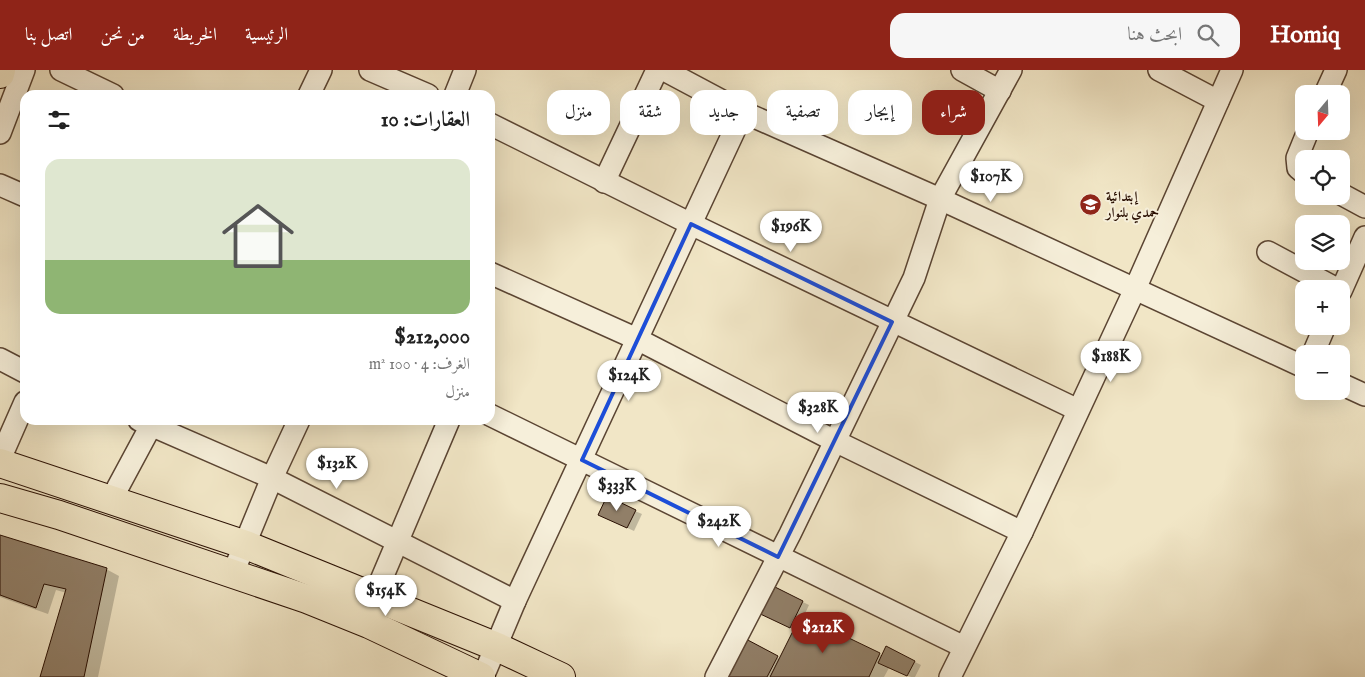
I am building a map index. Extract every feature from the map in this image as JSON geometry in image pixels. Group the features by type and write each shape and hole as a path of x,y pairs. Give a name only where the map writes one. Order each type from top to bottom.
{"main road":[{"path":"0,74 1,70"},
{"path":"0,463 246,545 376,597 561,677"},
{"path":"59,515 68,486"},
{"path":"0,498 59,515 307,599 363,621 482,677"}],"street":[{"path":"0,133 24,70"},
{"path":"60,70 102,90"},
{"path":"311,90 321,70"},
{"path":"370,70 416,90"},
{"path":"457,90 465,70"},
{"path":"604,182 656,70"},
{"path":"664,70 702,90"},
{"path":"962,70 1000,91"},
{"path":"716,677 778,557 914,278 940,199 1010,70"},
{"path":"1159,70 1218,101"},
{"path":"950,677 1022,532 1135,289 1232,70"},
{"path":"1329,85 1336,70"},
{"path":"757,118 940,199 1295,363"},
{"path":"495,127 604,182 1078,410"},
{"path":"482,677 497,648 515,601 732,135"},
{"path":"0,185 20,194"},
{"path":"1350,199 1365,207"},
{"path":"1346,280 1365,238"},
{"path":"1268,252 1320,280"},
{"path":"495,275 638,339 835,441 1022,532"},
{"path":"0,359 20,369"},
{"path":"1350,388 1365,395"},
{"path":"0,459 20,413"},
{"path":"495,417 964,647"},
{"path":"112,500 147,425"},
{"path":"155,425 272,478 515,601"},
{"path":"233,573 272,478 297,425"},
{"path":"363,621 376,597 397,540 447,425"}],"highlighted area":[{"path":"691,224 892,322 778,557 582,460"}],"building":[{"path":"607,496 636,510 627,528 598,515"},
{"path":"0,535 107,568 84,677 40,677 66,589 44,584 36,608 0,595"},
{"path":"769,584 803,601 790,628 754,611"},
{"path":"801,615 880,653 869,677 770,677"},
{"path":"744,638 778,656 767,677 723,677"},
{"path":"886,646 915,661 907,676 878,663"}],"place":[{"name":"إبتدائية حمدي بلنوار","path":"1090,205"}]}
